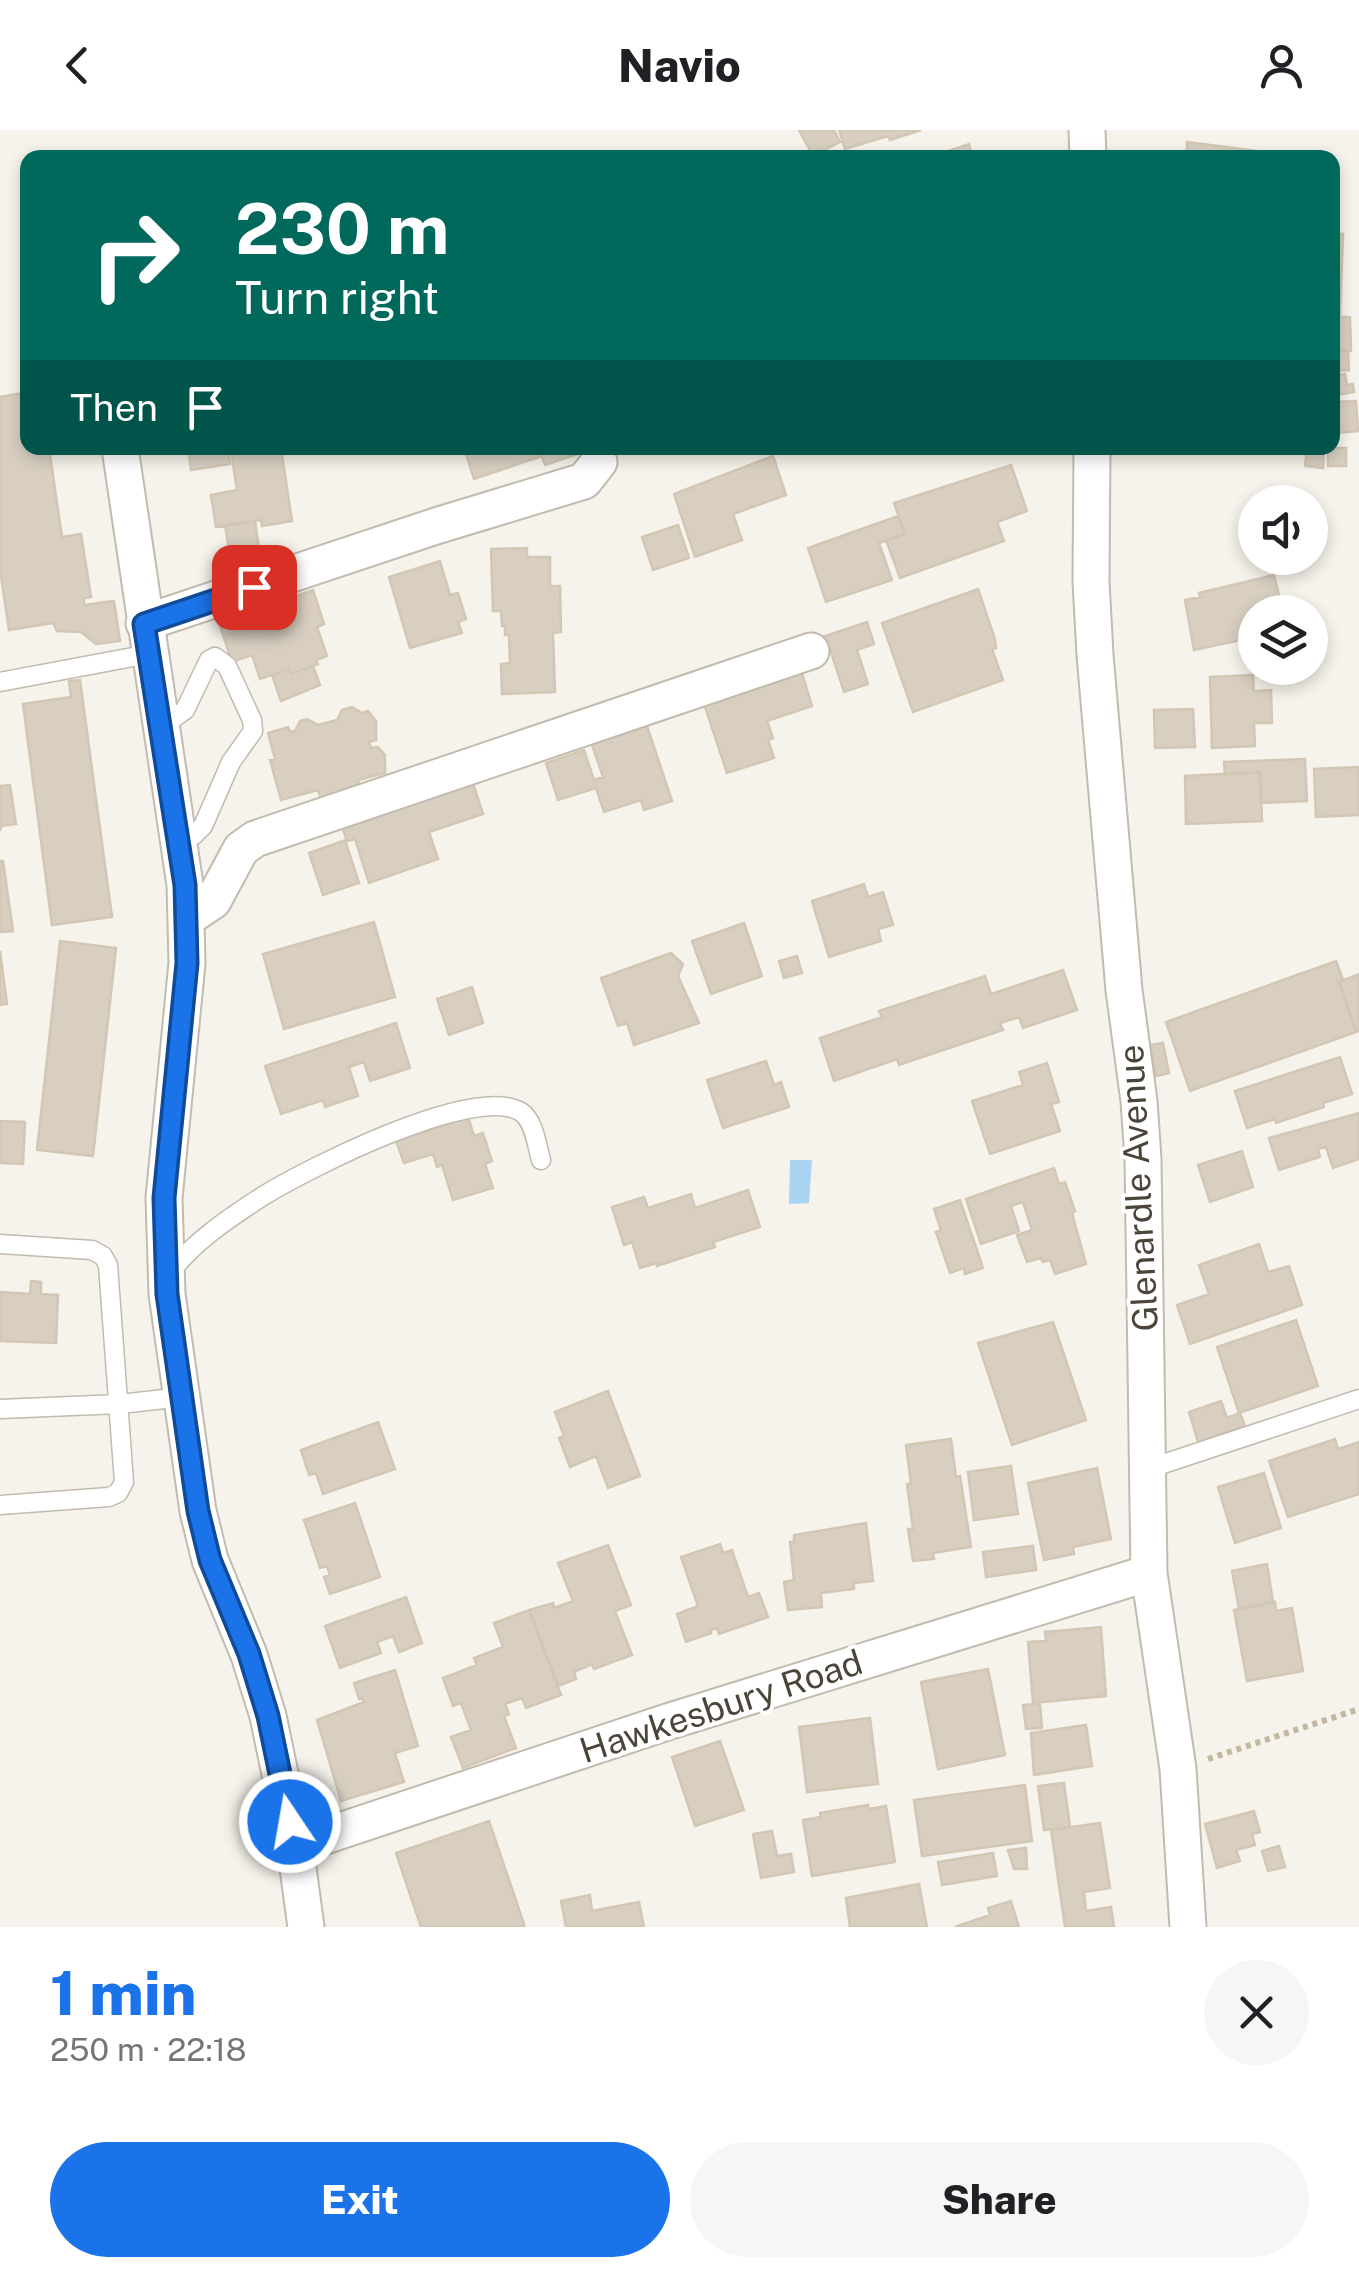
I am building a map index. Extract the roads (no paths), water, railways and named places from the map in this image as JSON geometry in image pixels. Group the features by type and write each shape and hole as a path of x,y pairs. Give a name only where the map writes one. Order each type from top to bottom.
{"street":[{"path":"121,455 185,885 187,963 164,1198 166,1278 198,1511 222,1594 249,1654 268,1716 306,1927"},
{"name":"Glenardle Avenue","path":"1092,455 1094,654 1143,1159 1149,1573 1178,1769 1188,1927"},
{"path":"147,639 584,481 599,462"},
{"path":"186,919 214,900 241,849 255,839 811,651"},
{"name":"Hawkesbury Road","path":"294,1846 666,1722 1149,1573"}],"lane":[{"path":"0,682 147,639"},
{"path":"160,728 185,710 209,660 215,657 226,666 252,720 253,731 232,762 203,826 178,842"},
{"path":"166,1278 193,1247 265,1195 340,1156 464,1107 493,1106 521,1112 528,1119 541,1160"},
{"path":"0,1244 92,1250 108,1264 124,1482 118,1493 109,1498 0,1505"},
{"path":"0,1408 120,1404 182,1397"},
{"path":"1148,1469 1359,1400"}],"water":[{"path":"790,1160 812,1160 809,1203 789,1204"}]}
